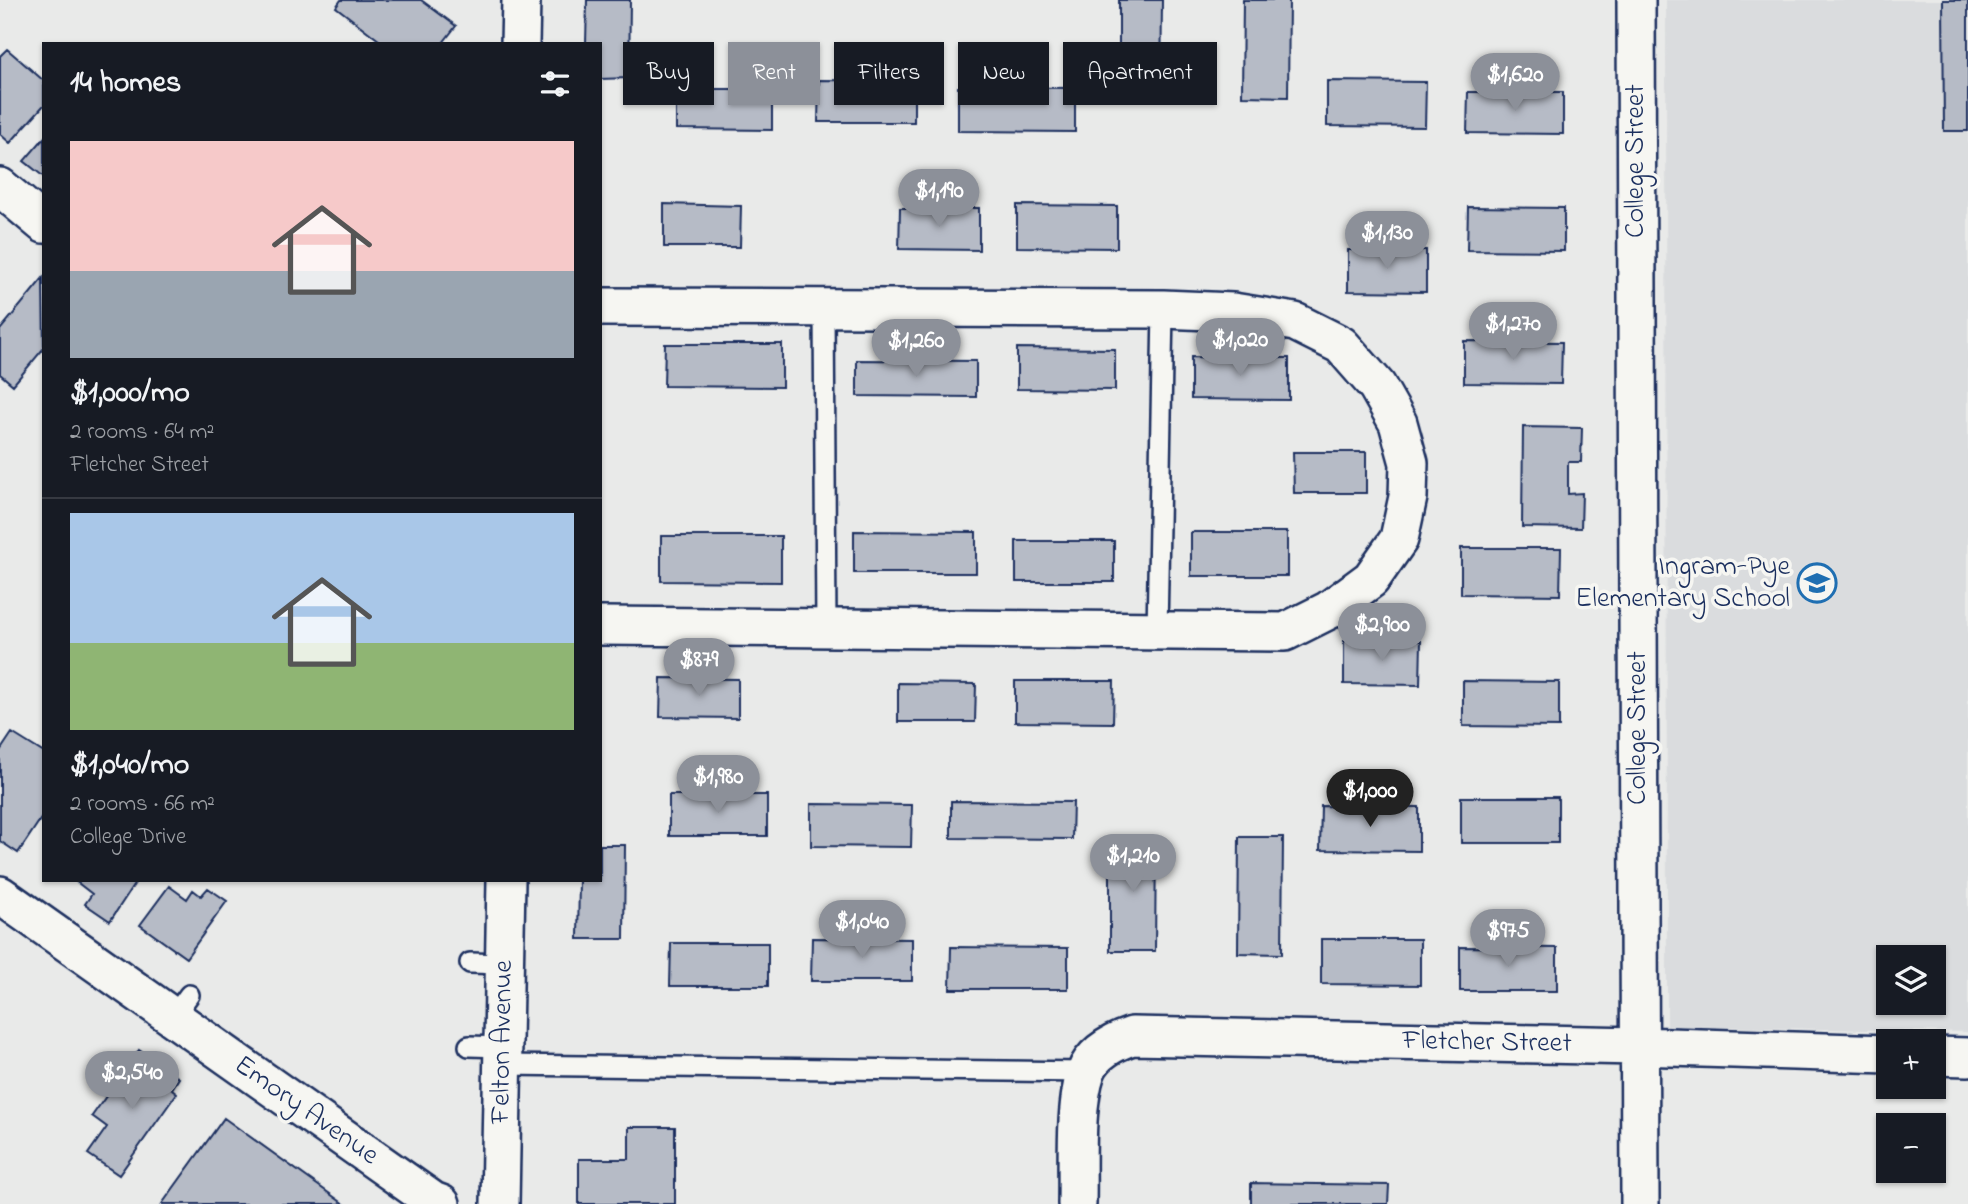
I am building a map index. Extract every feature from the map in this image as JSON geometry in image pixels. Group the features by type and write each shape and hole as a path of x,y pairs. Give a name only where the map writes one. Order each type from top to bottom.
{"street":[{"path":"520,42 521,0"},
{"name":"College Street","path":"1636,0 1640,1204"},
{"path":"0,187 42,222"},
{"path":"602,307 1163,309 1233,312 1295,322 1341,345 1377,386 1398,423 1409,463 1408,497 1399,539 1371,579 1329,610 1285,632 602,626"},
{"name":"Felton Avenue","path":"500,1204 487,964 506,882"},
{"name":"Emory Avenue","path":"0,895 181,1006 433,1201 441,1204"},
{"name":"Fletcher Street","path":"1089,1066 1114,1041 1132,1036 1876,1054"},
{"path":"1946,1056 1968,1057"},
{"path":"1077,1204 1078,1116 1089,1066"}],"lane":[{"path":"824,308 826,629"},
{"path":"1157,632 1163,309"},
{"path":"491,1053 1089,1066"}],"shaded area":[{"name":"Ingram-Pye Elementary School","path":"1666,0 1968,0 1968,1032 1946,1032 1946,1029 1667,1026"}],"building":[{"path":"341,0 421,0 456,26 444,42 381,42 336,7"},
{"path":"587,0 630,0 629,42 623,42 623,78 602,79 602,42 586,42"},
{"path":"1119,0 1162,0 1162,42 1119,42"},
{"path":"1243,0 1289,0 1288,97 1242,96"},
{"path":"1943,0 1968,0 1968,131 1944,131"},
{"path":"7,49 42,79 42,107 10,143 0,134 0,56"},
{"path":"820,80 834,80 834,105 914,105 914,122 818,122"},
{"path":"1327,81 1426,82 1425,127 1327,126"},
{"path":"1049,88 1063,88 1063,105 1075,105 1075,132 958,131 958,105 1049,105"},
{"path":"714,89 728,89 728,105 772,105 772,130 676,129 676,105 714,105"},
{"path":"1468,92 1563,92 1563,134 1467,133"},
{"path":"42,140 42,175 24,161"},
{"path":"664,204 741,206 740,247 664,247"},
{"path":"1017,205 1117,206 1117,248 1017,247"},
{"path":"1468,207 1564,208 1564,251 1467,250"},
{"path":"900,208 979,208 979,250 899,249"},
{"path":"1348,250 1426,250 1426,292 1348,291"},
{"path":"42,279 42,350 13,385 0,374 0,330"},
{"path":"1464,341 1562,342 1561,384 1464,383"},
{"path":"665,344 782,344 782,387 664,386"},
{"path":"1017,348 1115,349 1115,390 1017,389"},
{"path":"1191,357 1289,358 1289,400 1191,399"},
{"path":"857,360 976,361 976,397 857,396"},
{"path":"1523,427 1582,428 1581,462 1568,462 1568,494 1582,493 1581,528 1522,527"},
{"path":"1293,452 1366,452 1366,493 1294,493"},
{"path":"854,531 976,532 976,573 854,573"},
{"path":"1191,532 1287,532 1287,576 1191,576"},
{"path":"661,536 781,536 781,582 661,581"},
{"path":"1016,541 1114,541 1114,582 1016,582"},
{"path":"1461,548 1561,548 1560,595 1461,594"},
{"path":"1344,641 1421,641 1420,685 1344,684"},
{"path":"661,678 738,679 738,718 660,717"},
{"path":"1015,681 1114,681 1113,723 1015,722"},
{"path":"1463,681 1559,682 1559,727 1463,726"},
{"path":"898,683 976,684 975,722 898,722"},
{"path":"12,733 42,752 42,817 18,853 0,841 0,751"},
{"path":"669,795 767,795 767,836 669,836"},
{"path":"1461,797 1558,797 1558,843 1461,843"},
{"path":"951,801 1073,802 1072,839 951,838"},
{"path":"811,804 912,805 911,847 811,846"},
{"path":"1321,806 1419,807 1419,851 1320,850"},
{"path":"1110,837 1156,838 1155,951 1110,951"},
{"path":"1239,837 1283,837 1282,954 1238,953"},
{"path":"602,845 625,845 624,939 578,939 579,882 602,882"},
{"path":"77,882 136,882 110,921 85,904 92,894"},
{"path":"169,886 187,899 193,890 201,896 208,888 227,901 186,958 140,925"},
{"path":"812,938 912,939 912,981 811,981"},
{"path":"1321,939 1420,939 1420,985 1321,984"},
{"path":"671,943 768,943 768,986 670,986"},
{"path":"951,947 1068,948 1068,989 950,989"},
{"path":"1460,947 1557,948 1557,991 1460,991"},
{"path":"139,1050 179,1078 172,1089 177,1093 119,1175 88,1154 107,1127 92,1116"},
{"path":"224,1118 344,1204 162,1204"},
{"path":"629,1127 675,1127 675,1204 579,1204 579,1159 629,1159"},
{"path":"1251,1183 1389,1185 1388,1204 1251,1204"}],"place":[{"name":"Ingram-Pye Elementary School","path":"1817,583"}]}
